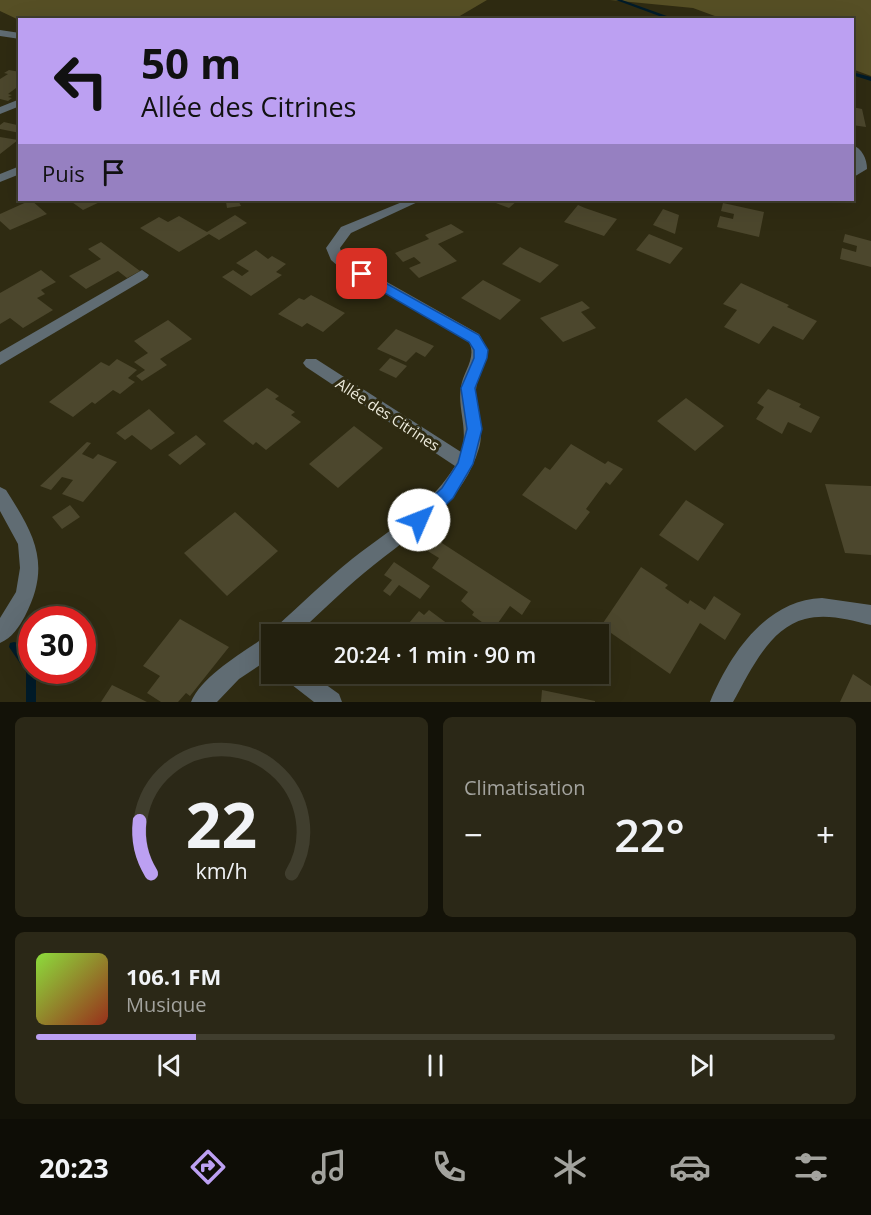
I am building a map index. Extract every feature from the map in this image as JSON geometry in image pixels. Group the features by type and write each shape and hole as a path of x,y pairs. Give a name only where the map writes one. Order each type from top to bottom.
{"street":[{"path":"0,33 18,36"},
{"path":"0,111 18,103"},
{"path":"854,151 861,160 861,169 854,173"},
{"path":"0,178 18,170"},
{"path":"294,624 359,566 419,520 447,493 465,464 474,429 468,388 480,358 479,344 343,263 336,257 333,248 346,230 414,201"},
{"path":"0,359 142,275"},
{"name":"Allée des Citrines","path":"311,363 465,464"},
{"path":"0,495 27,542 32,570 25,598 0,633"},
{"path":"721,702 758,641 779,620 806,609 838,609 871,615"},
{"path":"202,702 232,672 261,655"},
{"path":"307,684 331,702"}],"shaded area":[{"path":"0,0 487,0 456,18 18,20 0,11"},
{"path":"610,0 871,0 871,76 854,70 854,18 720,18 693,8"}],"building":[{"path":"9,70 18,72 18,88 8,94 12,95 8,97 12,98 8,101 0,99 0,79 8,74 4,73"},
{"path":"854,107 862,109 866,127 854,125"},
{"path":"4,122 18,124 18,133 0,129 0,125"},
{"path":"0,137 18,140 0,154"},
{"path":"32,201 47,214 10,230 0,221 0,214"},
{"path":"70,201 102,201 83,210"},
{"path":"238,201 241,206 227,208 226,202"},
{"path":"491,201 517,201 509,208"},
{"path":"723,203 764,212 759,237 717,227 720,216 733,219 734,214 721,211"},
{"path":"578,205 617,219 604,236 564,222"},
{"path":"663,209 679,215 675,234 653,225"},
{"path":"235,215 247,223 219,240 209,234 179,252 140,228 159,217 168,222 179,216 207,232"},
{"path":"451,224 464,232 438,244 457,261 419,278 409,268 421,263 414,257 403,262 395,253 429,239 425,235"},
{"path":"649,234 683,248 670,264 636,250"},
{"path":"845,234 871,241 871,267 840,259 842,248 856,252 857,246 843,242"},
{"path":"101,242 140,271 127,278 118,271 86,289 69,276 101,259 88,249"},
{"path":"520,247 559,265 540,283 502,264"},
{"path":"256,250 268,259 272,256 286,264 276,272 282,275 251,296 222,277 233,270 242,276 249,271 236,263"},
{"path":"41,270 56,282 41,290 45,294 37,298 53,310 23,328 10,318 0,324 0,293"},
{"path":"483,280 521,300 500,320 461,298"},
{"path":"741,283 817,321 803,340 773,326 759,344 724,327 737,310 723,304"},
{"path":"311,295 345,313 323,332 307,323 302,327 278,314 299,298 304,300"},
{"path":"582,301 590,308 581,312 596,328 563,342 540,318"},
{"path":"168,320 192,339 160,359 167,365 142,381 136,376 145,370 134,362 148,353 134,341"},
{"path":"396,329 434,346 425,357 416,352 406,362 377,349"},
{"path":"390,358 407,366 396,378 379,370"},
{"path":"117,359 137,370 128,378 135,382 120,394 113,390 95,404 92,402 73,417 49,402 101,362 109,366"},
{"path":"267,388 279,396 275,399 295,412 291,415 301,422 266,450 256,442 253,445 223,421"},
{"path":"768,389 801,404 799,407 820,417 811,433 788,422 782,434 756,419 764,407 757,403"},
{"path":"686,398 724,426 695,451 657,421"},
{"path":"149,409 175,433 151,450 132,435 125,440 116,433"},
{"path":"354,426 383,448 338,488 309,464"},
{"path":"196,435 206,444 180,465 168,455"},
{"path":"87,442 91,443 82,454 93,459 98,454 117,462 83,502 62,494 73,480 62,477 51,490 40,486"},
{"path":"571,444 605,464 608,461 623,469 610,485 606,482 586,509 590,512 576,530 522,495 545,467 550,470"},
{"path":"825,484 871,486 871,555 845,553"},
{"path":"686,500 724,524 698,561 659,535"},
{"path":"70,505 80,517 62,529 52,517"},
{"path":"235,512 278,551 227,596 184,553"},
{"path":"425,532 531,601 522,615 510,606 497,624 485,624 472,615 474,612 461,601 468,592 432,568 439,558 413,542"},
{"path":"394,562 430,586 420,599 399,585 390,596 383,591 392,580 384,575"},
{"path":"641,567 668,585 665,588 688,604 690,600 705,610 714,596 741,614 725,640 700,623 670,674 609,632 609,624 602,624"},
{"path":"429,610 448,624 408,624 419,611 424,615"},
{"path":"180,619 229,647 190,696 186,693 178,702 161,702 147,693 160,676 143,666"},
{"path":"853,674 871,686 871,702 840,702"},
{"path":"112,685 147,702 101,702"},
{"path":"542,690 595,701 595,702 541,702"}],"waterway":[{"path":"618,0 670,18"},
{"path":"854,74 871,79"},
{"path":"14,647 31,671 31,702"}],"route":[{"path":"362,274 474,339 481,350 468,388 474,429 465,464 447,493 419,520"}]}
